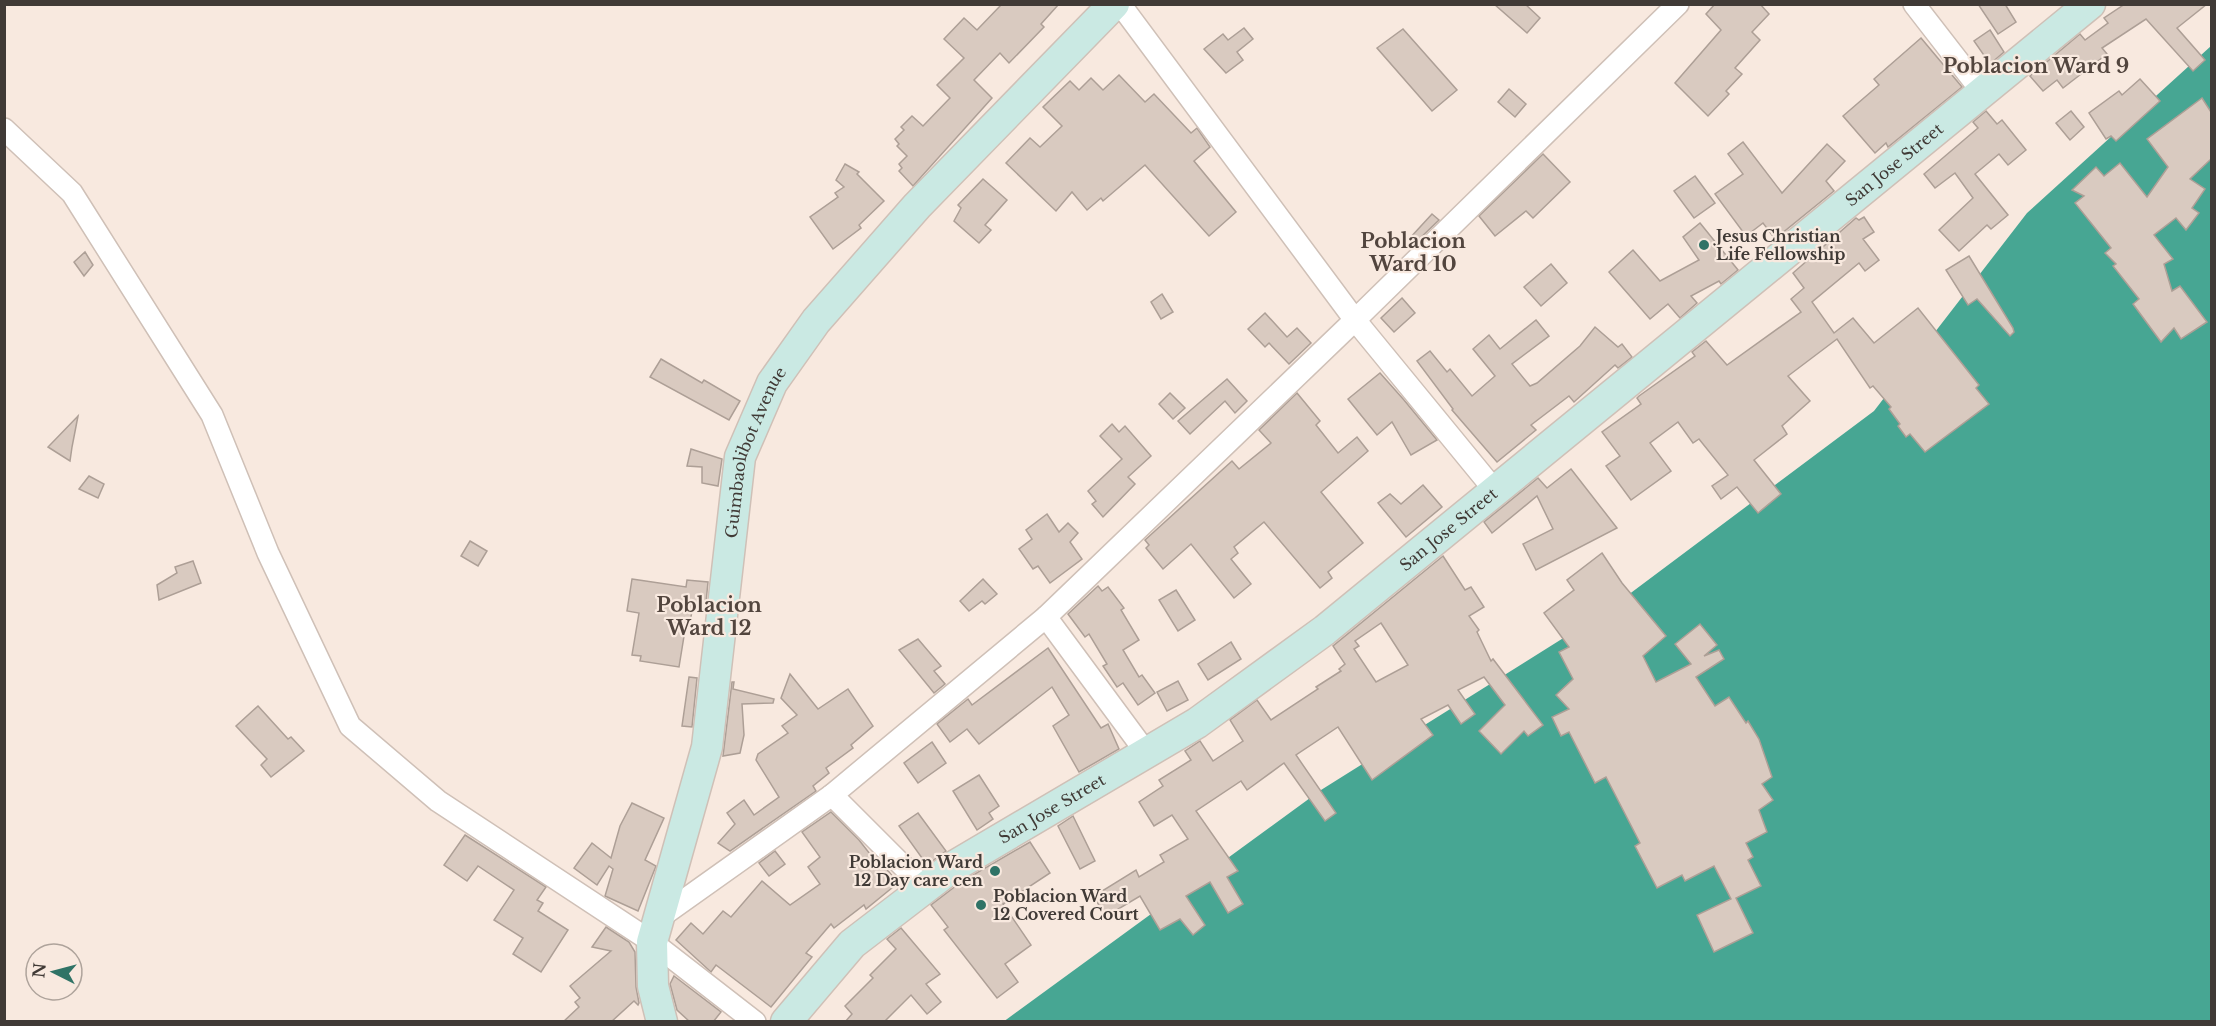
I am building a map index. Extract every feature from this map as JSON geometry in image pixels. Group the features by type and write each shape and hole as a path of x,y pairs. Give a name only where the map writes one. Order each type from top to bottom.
{"street":[{"name":"Guimbaolibot Avenue","path":"662,1022 653,986 656,930 707,747 740,457 772,383 816,321 917,206 1113,4"},
{"path":"1120,4 1355,320 1496,492"},
{"path":"656,930 832,795 1046,616 1355,320 1678,4"},
{"path":"1914,4 1983,93"},
{"name":"San Jose Street","path":"786,1022 852,944 951,868 1145,751 1197,723 1325,630 2090,4"},
{"path":"4,129 72,193 212,415 268,553 350,726 438,801 656,930 754,1022"},
{"path":"1046,616 1145,751"},
{"path":"832,795 925,888"}],"water":[{"path":"2211,46 2211,1021 1003,1022 1321,790 1608,610 1874,411 2027,213"}],"building":[{"path":"1002,4 1059,4 1041,24 1044,27 1009,63 1000,53 974,80 992,98 913,186 899,171 902,168 899,164 907,156 897,146 899,144 895,139 904,130 901,127 912,116 923,126 950,98 937,85 964,58 944,39 964,18 977,30"},
{"path":"1494,4 1525,4 1540,18 1527,33"},
{"path":"1715,4 1760,4 1769,14 1752,32 1760,40 1735,68 1742,74 1726,91 1729,94 1708,116 1675,83 1721,30 1706,14"},
{"path":"1978,4 2005,4 2016,22 1998,34"},
{"path":"2125,4 2207,4 2177,28 2205,60 2193,71 2146,19 2102,48 2107,54 2063,88 2057,80 2043,91 2030,76 2080,34 2085,40 2108,23 2104,18"},
{"path":"1244,28 1253,39 1237,52 1243,60 1226,73 1204,49 1223,34 1228,40"},
{"path":"1403,29 1457,90 1432,111 1377,48"},
{"path":"1990,30 2004,52 1990,64 1974,41"},
{"path":"1921,38 1962,87 1888,147 1886,143 1875,153 1843,116 1879,85 1874,79"},
{"path":"1119,75 1145,102 1154,94 1191,133 1197,128 1210,147 1194,161 1236,212 1209,236 1145,165 1103,201 1101,198 1087,210 1072,192 1056,211 1006,163 1030,138 1040,147 1062,126 1043,107 1070,81 1079,90 1091,78 1103,90"},
{"path":"2140,79 2160,101 2116,141 2111,136 2106,139 2089,113 2119,91 2122,95"},
{"path":"1509,89 1526,104 1515,117 1498,102"},
{"path":"2202,98 2211,112 2211,159 2190,179 2205,189 2192,208 2199,213 2186,230 2176,218 2154,235 2173,259 2164,264 2172,291 2180,286 2207,322 2181,339 2174,328 2161,342 2133,304 2139,299 2113,266 2116,264 2105,253 2111,248 2075,203 2084,196 2072,190 2096,167 2104,176 2120,163 2147,197 2168,167 2147,139"},
{"path":"1986,111 1997,124 2002,120 2026,150 2008,165 1999,154 1975,174 2008,215 1991,229 1987,225 1959,251 1939,230 1973,198 1955,173 1935,188 1924,174 1978,128 1973,122"},
{"path":"2071,111 2084,127 2070,140 2056,123"},
{"path":"1743,142 1782,193 1827,144 1845,161 1826,181 1834,191 1775,239 1763,223 1746,236 1715,194 1743,174 1728,154"},
{"path":"1543,154 1570,182 1533,218 1526,211 1495,236 1479,216"},
{"path":"845,164 859,172 857,174 884,201 859,225 861,228 833,249 810,217 838,197 835,193 844,187 836,180"},
{"path":"1695,176 1715,203 1694,218 1674,191"},
{"path":"983,179 1007,200 985,225 991,230 979,243 954,221 961,208 958,205"},
{"path":"1432,214 1439,220 1414,244 1409,239"},
{"path":"1864,217 1874,232 1863,239 1879,260 1865,271 1859,263 1812,302 1834,333 1853,318 1874,343 1918,308 1979,385 1976,388 1989,404 1925,452 1910,434 1906,437 1889,409 1891,407 1873,386 1870,388 1837,339 1788,376 1810,401 1782,426 1787,434 1754,460 1781,494 1758,513 1737,487 1721,499 1712,486 1728,475 1699,439 1693,443 1678,422 1650,443 1671,471 1631,500 1606,466 1620,456 1602,432 1641,404 1637,398 1639,396 1695,356 1692,352 1706,341 1727,365 1801,312 1791,299 1804,288 1793,273 1856,218 1859,220"},
{"path":"1700,223 1738,270 1721,284 1719,281 1691,296 1697,303 1680,318 1668,304 1650,319 1609,272 1633,250 1660,281 1699,260 1683,237"},
{"path":"85,252 93,265 84,276 74,262"},
{"path":"1969,256 2013,328 2014,332 2010,336 1977,299 1968,305 1946,270"},
{"path":"1551,264 1567,283 1541,306 1524,287"},
{"path":"1162,294 1173,312 1161,319 1151,302"},
{"path":"1402,298 1415,313 1394,332 1381,318"},
{"path":"1265,313 1287,337 1297,328 1311,343 1289,364 1269,343 1265,347 1248,329"},
{"path":"1536,320 1549,336 1512,364 1530,386 1537,383 1580,346 1595,327 1618,347 1622,344 1632,357 1618,368 1615,365 1574,402 1569,396 1531,425 1536,430 1497,462 1452,410 1417,361 1430,351 1447,372 1450,369 1472,396 1495,376 1473,349 1489,335 1500,349"},
{"path":"661,359 702,383 704,380 740,401 729,420 650,377"},
{"path":"1380,373 1437,440 1411,455 1392,422 1377,435 1348,399"},
{"path":"1227,379 1247,401 1235,413 1225,401 1190,434 1178,421"},
{"path":"1170,393 1185,408 1173,419 1159,404"},
{"path":"1297,393 1320,421 1316,425 1338,453 1357,437 1368,451 1321,492 1363,543 1328,572 1332,578 1320,588 1264,522 1234,547 1238,553 1231,559 1251,584 1234,598 1191,544 1163,569 1146,548 1149,545 1145,540 1232,461 1239,469 1271,443 1259,430"},
{"path":"78,416 72,447 70,461 48,447"},
{"path":"1112,424 1119,432 1125,426 1151,456 1128,477 1135,484 1103,517 1092,504 1096,501 1088,491 1122,459 1100,436"},
{"path":"691,449 722,459 718,486 702,483 702,467 687,466"},
{"path":"1571,469 1617,528 1536,570 1523,544 1553,529 1537,496 1492,533 1484,522 1538,478 1547,488"},
{"path":"89,476 104,484 98,498 79,489"},
{"path":"1423,485 1442,507 1406,537 1378,503 1390,494 1401,504"},
{"path":"1047,514 1059,532 1068,523 1078,533 1070,542 1082,559 1050,583 1038,566 1033,569 1019,549 1032,539 1026,530"},
{"path":"470,541 487,551 478,566 461,556"},
{"path":"1602,553 1622,583 1666,636 1643,656 1656,682 1691,664 1675,644 1700,624 1717,645 1704,656 1719,650 1724,659 1696,677 1715,706 1729,697 1746,723 1748,721 1759,739 1772,777 1762,784 1773,800 1759,810 1767,832 1746,843 1753,857 1748,860 1761,886 1736,898 1753,933 1714,952 1697,915 1731,899 1714,866 1685,881 1682,875 1657,888 1635,846 1640,843 1606,777 1595,783 1569,732 1561,736 1552,717 1569,709 1556,695 1573,679 1559,652 1569,647 1544,613 1574,590 1567,580"},
{"path":"1443,556 1465,590 1471,587 1484,607 1469,616 1479,630 1477,632 1491,661 1493,659 1543,725 1528,736 1524,731 1501,754 1479,731 1505,705 1484,677 1458,690 1475,714 1461,724 1448,705 1421,719 1433,735 1372,780 1338,727 1296,755 1336,813 1325,821 1284,763 1247,790 1241,781 1196,811 1238,871 1227,877 1243,904 1228,913 1210,882 1186,896 1205,925 1193,935 1180,919 1160,930 1140,896 1105,917 1094,896 1136,870 1139,877 1164,862 1160,855 1188,839 1172,815 1154,826 1139,802 1163,786 1159,780 1191,760 1185,751 1200,741 1213,761 1243,741 1230,720 1257,700 1271,720 1341,671 1339,669 1345,664 1333,646","holes":["1381,623 1408,665 1376,682 1354,649 1359,646 1355,641"]},
{"path":"193,561 201,583 159,600 157,585 177,573 175,567"},
{"path":"632,579 686,587 687,580 708,582 705,612 692,610 690,624 686,624 679,667 640,661 641,656 632,655 639,613 627,611"},
{"path":"983,579 997,594 985,604 982,601 969,611 960,601"},
{"path":"1098,586 1102,591 1108,587 1124,608 1121,610 1139,640 1123,650 1139,677 1142,675 1155,693 1138,705 1123,683 1117,687 1103,666 1107,664 1089,634 1085,637 1068,614"},
{"path":"1176,590 1195,620 1178,631 1159,600"},
{"path":"918,639 941,666 934,671 945,684 934,693 899,650"},
{"path":"1231,642 1241,659 1208,680 1198,664"},
{"path":"1048,648 1101,728 1108,724 1119,749 1079,772 1053,726 1069,715 1052,687 979,744 967,729 950,742 937,724 968,699 972,705"},
{"path":"790,674 818,709 848,689 873,726 851,745 853,748 826,768 829,773 813,786 816,791 730,851 718,843 735,824 727,813 744,800 754,815 779,797 756,760 758,754 788,733 782,726 797,715 781,698"},
{"path":"689,677 697,678 692,727 682,726"},
{"path":"1178,681 1188,700 1167,711 1157,692"},
{"path":"732,682 734,682 733,689 774,699 773,703 742,704 744,735 740,753 723,756"},
{"path":"258,706 288,739 291,737 304,751 271,777 261,765 267,759 236,726"},
{"path":"932,742 946,763 918,783 904,763"},
{"path":"979,775 999,806 989,813 993,819 977,830 953,791"},
{"path":"632,803 664,818 645,860 656,866 638,911 605,896 613,869 609,866 597,885 574,868 592,843 611,858 620,826"},
{"path":"831,812 859,840 877,863 880,861 898,883 866,909 864,905 834,928 831,924 806,953 812,957 771,1007 716,965 711,972 676,940 691,923 703,934 723,911 731,917 762,881 790,905 820,884 808,867 820,857 802,832"},
{"path":"918,813 946,851 927,865 899,826"},
{"path":"1073,816 1095,861 1080,869 1058,826"},
{"path":"465,835 546,887 537,900 543,903 538,911 568,930 541,972 513,954 523,938 494,920 514,890 478,866 467,881 444,865"},
{"path":"1030,842 1050,873 1003,904 1031,945 1005,964 1018,982 997,998 944,930 948,927 931,905 961,882"},
{"path":"775,851 785,864 769,876 759,863"},
{"path":"606,927 629,942 635,952 639,1003 638,1005 634,1001 611,1022 563,1022 579,1007 575,1002 580,998 570,986 611,951 592,947"},
{"path":"901,928 940,974 926,984 941,1002 927,1014 911,995 884,1022 845,1022 852,1014 845,1006 873,978 870,975 896,949 887,939"},
{"path":"674,976 721,1012 713,1022 690,1022 677,1010 670,984"}],"place":[{"name":"Jesus Christian Life Fellowship","path":"1704,245"},
{"name":"Poblacion Ward 12 Day care cen","path":"995,871"},
{"name":"Poblacion Ward 12 Covered Court","path":"981,905"}],"district":[{"name":"Poblacion Ward 9","path":"2036,66"},
{"name":"Poblacion Ward 10","path":"1413,252"},
{"name":"Poblacion Ward 12","path":"709,616"}]}
